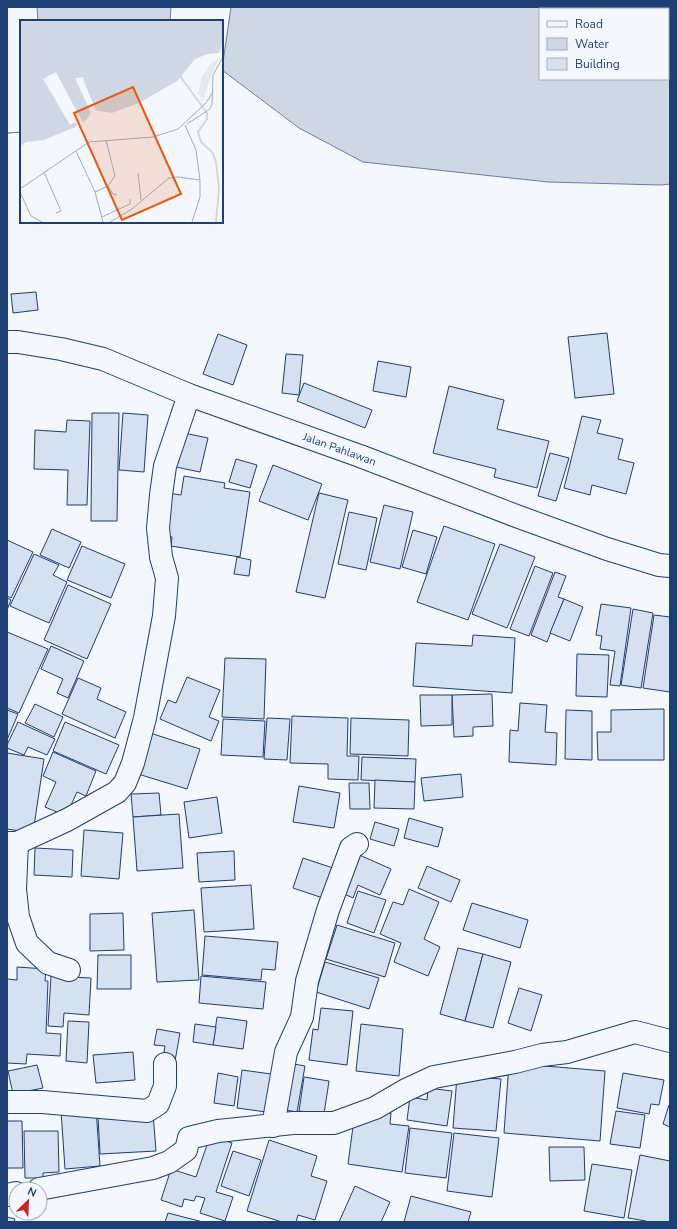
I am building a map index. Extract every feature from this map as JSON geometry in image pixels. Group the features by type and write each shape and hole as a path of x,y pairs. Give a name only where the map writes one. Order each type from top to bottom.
{"main road":[{"name":"Jalan Pahlawan","path":"7,342 18,342 61,349 103,359 189,394 360,456 607,549 659,565 670,566"},
{"path":"69,970 48,963 27,943 18,917 12,843 67,820 116,792 125,783 133,763 145,718 164,616 167,578 161,557 158,528 165,466 189,394"},
{"path":"273,1126 286,1052 302,1017 307,981 328,910 351,848 357,844"},
{"path":"48,1187 153,1168 169,1162 186,1150 189,1138 198,1134 218,1130 293,1124 334,1123 375,1108 406,1090 434,1077 515,1062 542,1055 567,1052 635,1032 670,1041"},
{"path":"7,1102 42,1102 147,1111 158,1104 164,1086 165,1064"}],"water":[{"path":"7,7 670,7 670,184 548,182 363,162 299,128 223,71 223,20 20,20 20,132 7,133"}],"pier":[{"path":"7,7 37,7 38,20 20,20 20,132 7,133"},
{"path":"171,7 231,7 223,62 223,20 170,20"}],"building":[{"path":"36,292 38,310 13,313 11,294"},
{"path":"607,333 614,394 575,398 568,337"},
{"path":"218,334 247,345 233,385 203,374"},
{"path":"286,354 303,355 299,395 282,393"},
{"path":"378,361 411,367 406,397 373,391"},
{"path":"304,383 372,410 365,428 297,401"},
{"path":"449,386 504,400 497,429 549,441 537,488 494,477 496,469 433,453"},
{"path":"92,413 119,413 117,521 91,521"},
{"path":"123,413 148,415 144,472 119,470"},
{"path":"582,416 601,420 597,433 623,439 618,459 634,463 626,494 592,485 590,495 564,488"},
{"path":"67,420 90,421 87,505 67,505 68,470 34,469 35,430 66,432"},
{"path":"184,433 208,438 200,472 176,467"},
{"path":"550,453 569,458 556,501 538,496"},
{"path":"236,459 257,465 250,488 229,482"},
{"path":"273,465 322,484 308,520 259,501"},
{"path":"184,476 225,483 224,488 250,492 240,557 171,546 172,537 161,535 168,493 181,495"},
{"path":"319,493 348,500 325,598 296,592"},
{"path":"384,505 413,512 400,569 370,562"},
{"path":"349,512 377,518 366,570 338,564"},
{"path":"444,526 495,544 468,620 417,602"},
{"path":"52,529 81,542 69,568 40,555"},
{"path":"413,530 437,537 426,574 402,567"},
{"path":"7,540 33,552 11,598 7,596"},
{"path":"500,544 535,557 507,628 472,614"},
{"path":"82,546 125,564 111,598 67,580"},
{"path":"34,554 59,565 53,575 67,582 49,623 10,606"},
{"path":"237,557 251,560 249,576 234,574"},
{"path":"535,566 553,573 529,636 510,629"},
{"path":"555,572 566,576 558,597 564,599 547,642 531,635"},
{"path":"68,585 111,604 87,659 44,640"},
{"path":"7,598 11,600 7,610"},
{"path":"564,599 583,607 570,641 550,633"},
{"path":"601,604 631,608 620,686 610,685 615,651 600,649 602,636 596,635"},
{"path":"633,609 653,613 641,688 621,685"},
{"path":"654,615 670,617 670,692 643,688"},
{"path":"7,632 48,649 19,713 7,708"},
{"path":"473,635 515,638 512,693 413,686 416,643 472,646"},
{"path":"51,646 84,661 68,698 57,693 63,679 41,669"},
{"path":"577,654 609,655 607,697 576,696"},
{"path":"225,658 266,659 264,719 222,717"},
{"path":"187,677 220,690 209,717 219,721 211,741 160,719 168,700 176,703"},
{"path":"78,678 101,688 97,699 126,712 115,738 62,714"},
{"path":"492,694 493,726 473,727 473,736 454,737 452,695"},
{"path":"420,695 452,695 452,725 421,726"},
{"path":"520,703 547,705 545,732 557,733 556,765 509,762 510,730 518,731"},
{"path":"35,704 63,717 54,737 25,723"},
{"path":"664,709 664,760 598,760 597,732 611,732 611,710"},
{"path":"7,710 18,714 7,740"},
{"path":"566,710 592,711 592,760 565,759"},
{"path":"292,716 348,718 347,756 359,756 358,780 328,779 328,764 290,763"},
{"path":"267,718 290,719 287,760 264,759"},
{"path":"351,718 409,720 408,756 350,754"},
{"path":"223,719 265,721 263,757 221,755"},
{"path":"18,722 55,739 47,755 28,747 24,755 7,748"},
{"path":"65,722 119,745 106,774 53,751"},
{"path":"150,733 200,749 187,789 138,774"},
{"path":"53,752 96,771 86,796 77,792 66,816 45,807 56,782 43,776"},
{"path":"7,753 44,759 33,833 7,829"},
{"path":"362,757 416,759 415,782 361,780"},
{"path":"461,774 463,797 424,801 421,778"},
{"path":"375,780 415,782 414,809 374,808"},
{"path":"349,783 369,783 370,809 350,809"},
{"path":"299,786 340,793 334,828 293,822"},
{"path":"159,793 161,815 133,817 131,794"},
{"path":"217,797 222,833 189,838 184,802"},
{"path":"179,814 183,868 137,871 133,817"},
{"path":"409,818 443,828 438,847 404,838"},
{"path":"375,822 399,829 394,846 370,839"},
{"path":"84,830 123,833 119,879 81,876"},
{"path":"35,848 73,850 72,877 34,875"},
{"path":"234,851 235,880 199,882 197,853"},
{"path":"355,853 391,869 380,895 358,885 353,898 338,891"},
{"path":"303,858 336,869 326,899 293,888"},
{"path":"427,866 460,880 451,902 418,888"},
{"path":"251,885 254,929 204,932 201,888"},
{"path":"409,889 439,902 424,939 440,947 428,976 394,962 401,943 380,934 393,902 403,905"},
{"path":"358,891 386,900 374,933 347,923"},
{"path":"472,903 528,920 520,948 463,930"},
{"path":"194,910 199,980 157,982 152,913"},
{"path":"123,913 124,950 90,951 90,914"},
{"path":"337,925 395,943 385,977 326,959"},
{"path":"205,936 278,942 275,970 262,969 261,980 202,975"},
{"path":"458,948 483,954 465,1021 440,1014"},
{"path":"483,954 511,962 493,1028 465,1021"},
{"path":"98,955 131,955 131,989 97,989"},
{"path":"325,962 379,978 369,1009 316,992"},
{"path":"17,967 46,969 45,981 48,981 46,1033 61,1034 60,1056 27,1054 26,1064 7,1063 7,979 17,980"},
{"path":"51,976 91,978 89,1015 64,1013 63,1027 48,1026"},
{"path":"201,976 266,982 263,1009 199,1003"},
{"path":"519,988 542,995 531,1031 508,1023"},
{"path":"321,1008 353,1011 347,1065 309,1060 313,1029 318,1030"},
{"path":"217,1017 247,1021 243,1049 213,1045"},
{"path":"68,1021 89,1022 87,1063 66,1061"},
{"path":"195,1024 216,1027 213,1045 193,1042"},
{"path":"361,1024 403,1029 399,1076 356,1071"},
{"path":"157,1029 180,1033 175,1061 163,1059 165,1046 154,1045"},
{"path":"133,1052 135,1080 96,1083 93,1055"},
{"path":"288,1063 305,1066 297,1112 280,1109"},
{"path":"509,1063 605,1071 600,1141 504,1133"},
{"path":"37,1065 43,1088 13,1094 8,1071"},
{"path":"242,1070 271,1074 266,1112 237,1108"},
{"path":"218,1073 238,1077 234,1106 214,1103"},
{"path":"623,1073 664,1080 659,1105 651,1104 649,1114 617,1108"},
{"path":"457,1076 501,1079 496,1131 453,1128"},
{"path":"304,1077 329,1081 324,1114 299,1111"},
{"path":"428,1088 452,1091 447,1126 407,1120 410,1097 427,1100"},
{"path":"670,1105 670,1127 663,1124"},
{"path":"96,1108 100,1166 65,1169 61,1111"},
{"path":"372,1111 391,1113 390,1124 409,1126 402,1172 348,1164 354,1119"},
{"path":"616,1111 645,1115 640,1148 610,1144"},
{"path":"153,1113 156,1151 100,1154 98,1117"},
{"path":"7,1121 22,1121 23,1168 7,1168"},
{"path":"410,1128 452,1133 446,1178 405,1173"},
{"path":"24,1131 58,1131 59,1172 43,1173 43,1178 25,1178"},
{"path":"454,1133 499,1138 492,1197 447,1191"},
{"path":"210,1136 232,1143 216,1192 233,1197 225,1221 200,1213 205,1198 196,1196 194,1201 184,1199 182,1207 161,1200 171,1169 196,1177"},
{"path":"269,1140 317,1156 311,1176 327,1181 315,1220 298,1215 296,1222 282,1222 247,1211"},
{"path":"549,1147 584,1147 585,1180 550,1181"},
{"path":"233,1151 261,1160 249,1196 221,1186"},
{"path":"640,1155 670,1161 670,1222 646,1222 628,1218"},
{"path":"592,1164 632,1170 624,1218 584,1211"},
{"path":"355,1186 390,1202 381,1222 339,1222"},
{"path":"411,1196 471,1212 468,1222 404,1222"},
{"path":"168,1213 203,1222 165,1222"},
{"path":"7,1217 8,1221 14,1221 14,1222 7,1222"}]}
